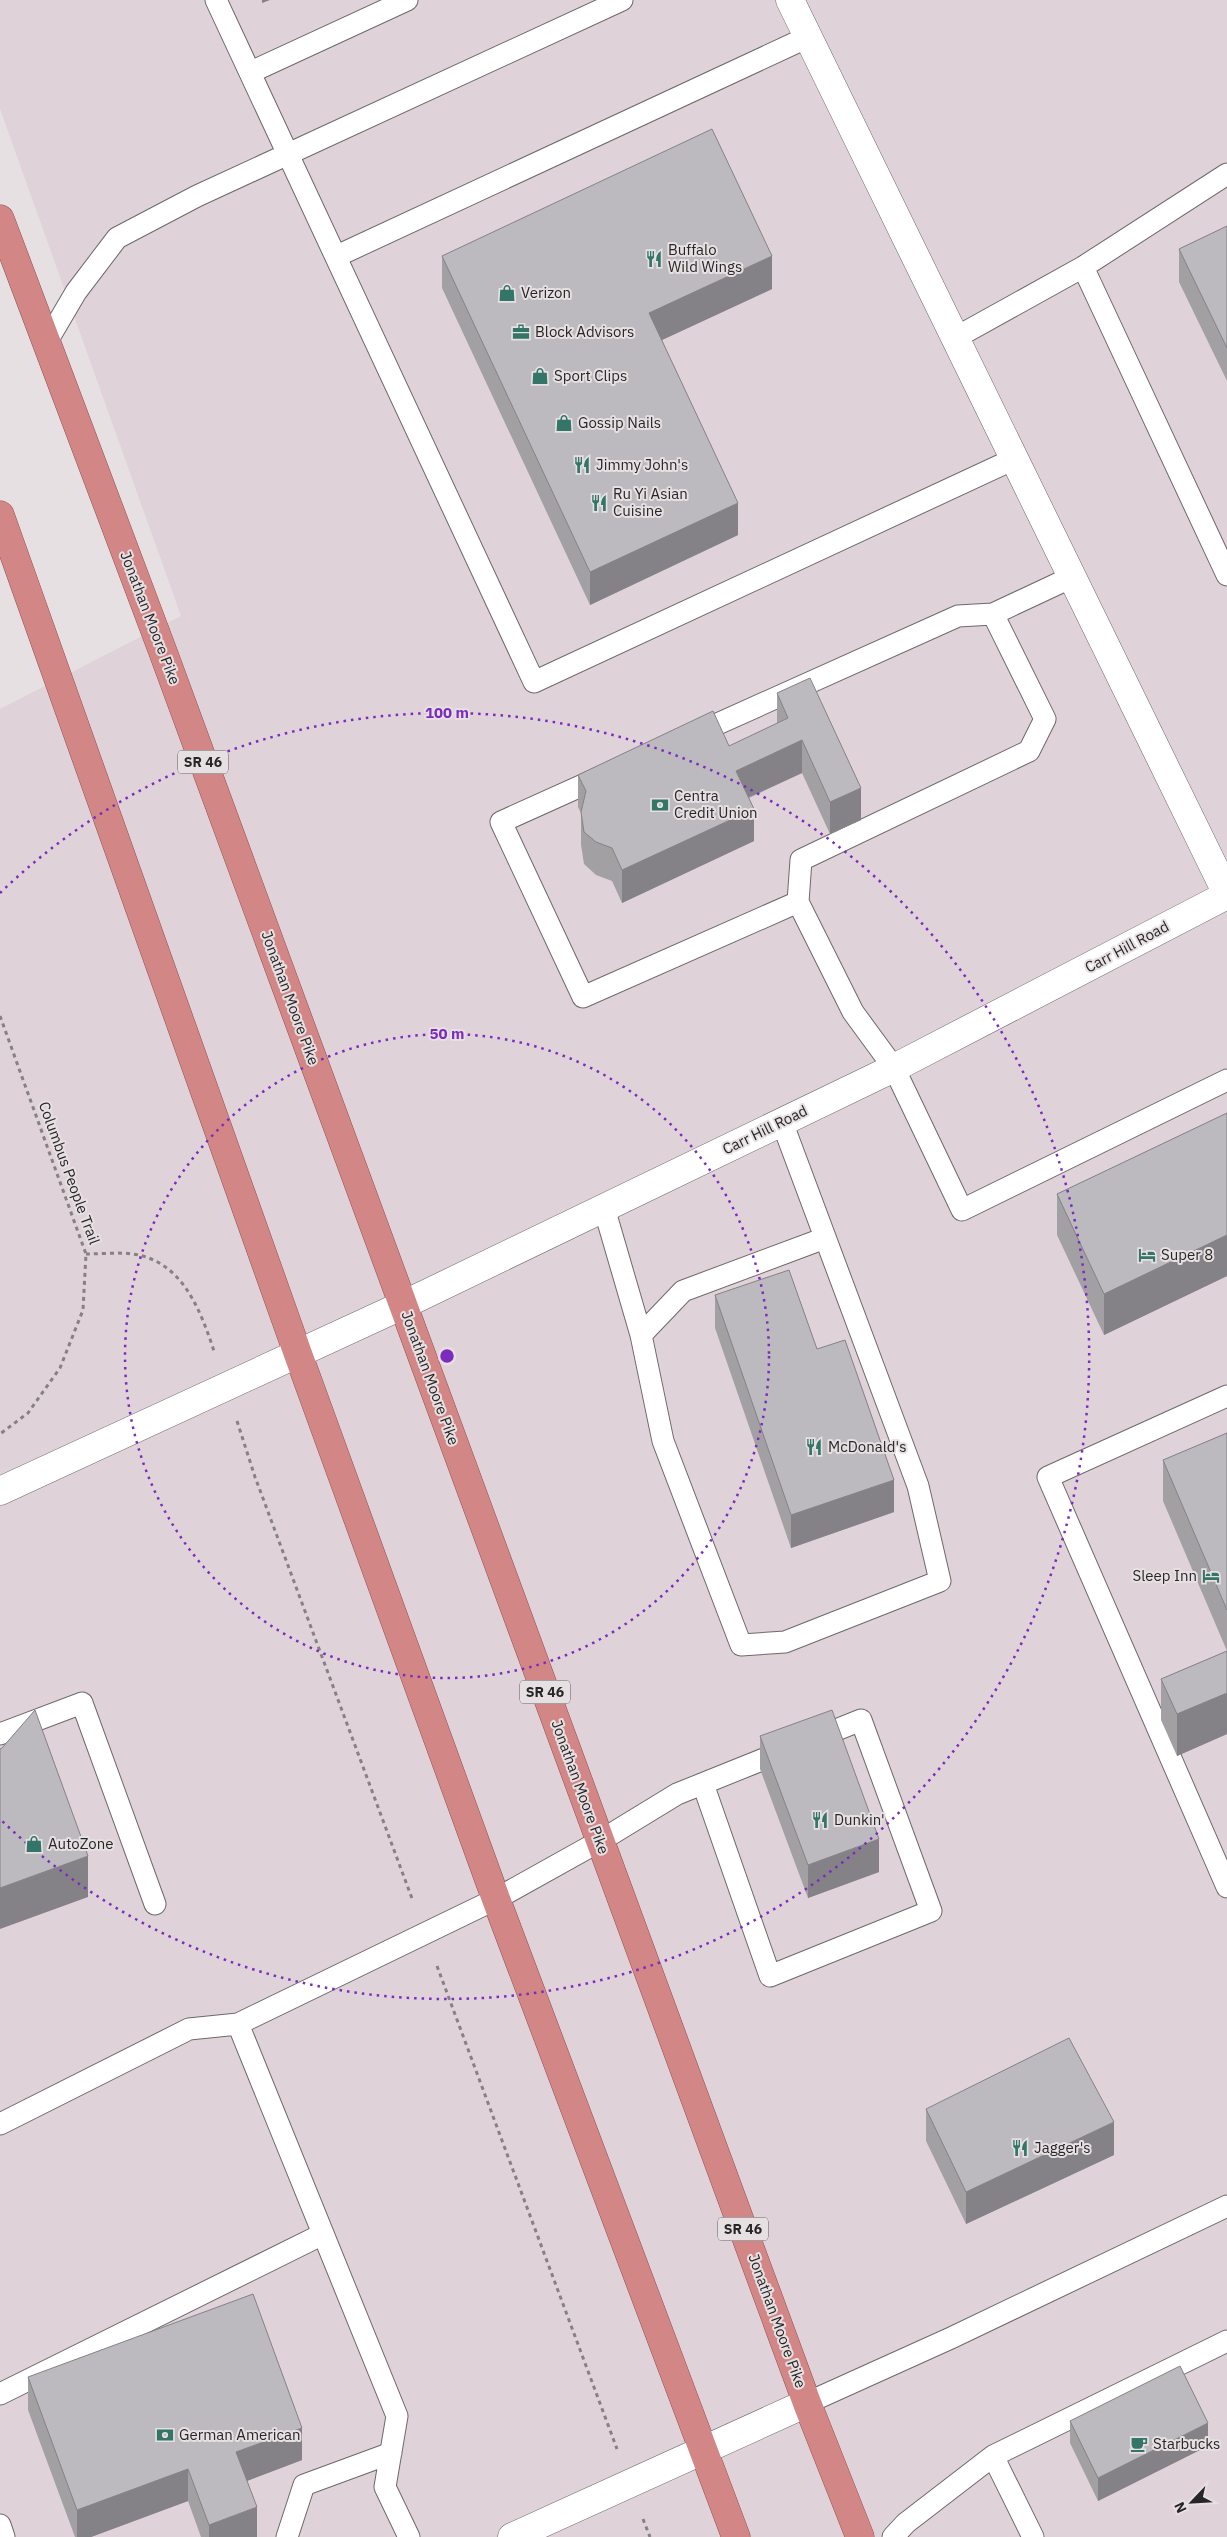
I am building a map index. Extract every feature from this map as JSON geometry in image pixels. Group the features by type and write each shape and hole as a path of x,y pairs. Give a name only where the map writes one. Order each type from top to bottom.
{"highway":[{"name":"Jonathan Moore Pike","path":"0,219 163,652 807,2403 860,2537"},
{"path":"0,515 298,1354 496,1899 702,2451 736,2537"}],"street":[{"path":"790,0 1227,894"},
{"name":"Carr Hill Road","path":"0,1491 403,1305 894,1068 1227,894"},
{"path":"512,2537 807,2403"}],"lane":[{"path":"216,0 290,154 534,682 1014,459"},
{"path":"251,72 407,0"},
{"path":"46,343 76,292 117,238 197,196 622,0"},
{"path":"337,256 808,37"},
{"path":"955,338 1083,267 1227,174"},
{"path":"1083,267 1226,570"},
{"path":"672,745 958,616 993,614 1072,577"},
{"path":"993,614 1045,719 1028,750 801,860 798,902 853,1012 894,1068 962,1210 1227,1080"},
{"path":"618,769 501,822 583,997 798,902"},
{"path":"604,1208 641,1335 663,1441 741,1645 784,1642 940,1581 918,1486 782,1122"},
{"path":"641,1335 683,1291 825,1238"},
{"path":"1227,1396 1048,1477 1227,1887"},
{"path":"0,1734 82,1703 155,1904"},
{"path":"0,2124 189,2029 238,2024 496,1899 600,1841 677,1794 861,1720 931,1911 770,1976 702,1784"},
{"path":"238,2024 397,2416 385,2487 409,2537"},
{"path":"807,2403 952,2338 1227,2206"},
{"path":"0,2394 323,2234"},
{"path":"893,2537 906,2523 993,2456 1227,2341"},
{"path":"287,2537 304,2484 391,2454"},
{"path":"993,2456 1033,2537"},
{"path":"0,2525 4,2537"}],"path":[{"name":"Columbus People Trail","path":"0,1016 86,1254 83,1310 60,1368 28,1413 0,1434"},
{"path":"86,1254 132,1254 163,1263 185,1285 205,1324"},
{"path":"255,1477 414,1906"},
{"path":"436,1964 612,2435"}],"shaded area":[{"path":"0,0 1227,0 1227,2537 0,2537 0,709 181,616 0,109"}],"building":[{"path":"712,129 772,256 649,313 738,503 590,572 442,256"},
{"path":"1227,226 1227,348 1179,249"},
{"name":"Centra Credit Union","path":"810,678 861,788 830,802 802,740 736,771 754,809 622,870 612,848 596,842 584,832 581,812 586,791 578,775 713,711 729,746 788,718 777,693"},
{"name":"Super 8","path":"1227,1113 1227,1235 1104,1294 1057,1194"},
{"name":"McDonald's","path":"789,1270 817,1349 845,1340 894,1480 791,1515 715,1295"},
{"path":"1227,1433 1227,1610 1163,1460"},
{"path":"1227,1651 1227,1693 1177,1714 1161,1679"},
{"name":"AutoZone","path":"35,1710 88,1856 0,1888 0,1749"},
{"name":"Dunkin'","path":"832,1710 879,1839 808,1865 760,1736"},
{"name":"Jagger's","path":"1069,2038 1114,2122 966,2192 926,2109"},
{"name":"German American","path":"253,2294 302,2428 236,2452 257,2507 209,2525 188,2469 77,2510 28,2377"},
{"name":"Starbucks","path":"1180,2366 1208,2423 1098,2478 1070,2421"}],"place":[{"name":"Buffalo Wild Wings","path":"654,259"},
{"name":"Verizon","path":"507,293"},
{"name":"Block Advisors","path":"521,332"},
{"name":"Sport Clips","path":"540,376"},
{"name":"Gossip Nails","path":"564,423"},
{"name":"Jimmy John's","path":"582,465"},
{"name":"Ru Yi Asian Cuisine","path":"599,503"},
{"name":"Centra Credit Union","path":"660,805"},
{"name":"Super 8","path":"1147,1255"},
{"name":"McDonald's","path":"814,1447"},
{"name":"Sleep Inn","path":"1211,1576"},
{"name":"Dunkin'","path":"820,1820"},
{"name":"AutoZone","path":"34,1844"},
{"name":"Jagger's","path":"1020,2148"},
{"name":"German American","path":"165,2435"},
{"name":"Starbucks","path":"1139,2444"}]}
